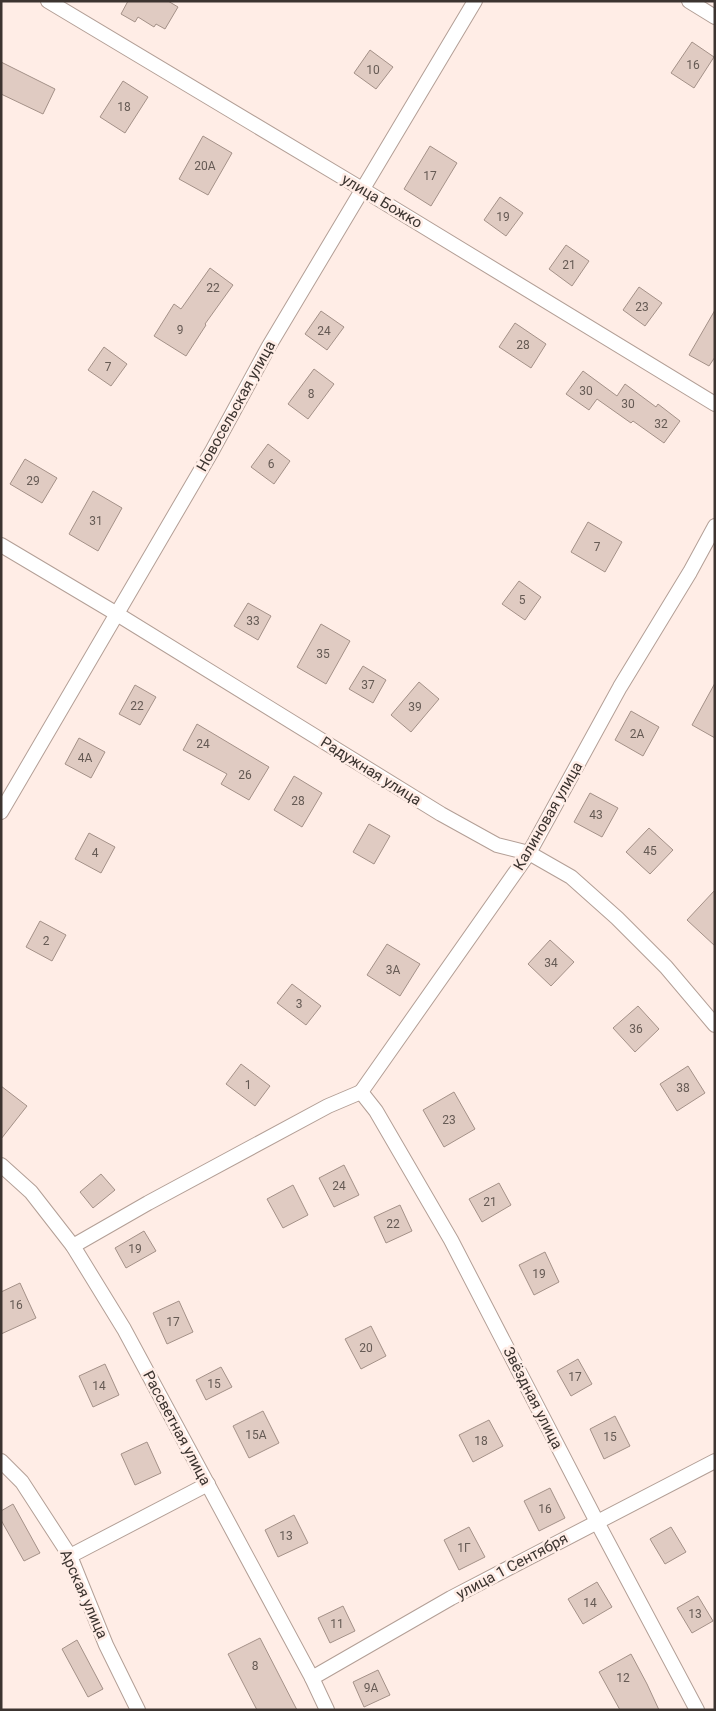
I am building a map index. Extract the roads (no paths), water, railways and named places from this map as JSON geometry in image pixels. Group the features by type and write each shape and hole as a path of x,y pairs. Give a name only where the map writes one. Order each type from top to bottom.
{"street":[{"name":"улица Божко","path":"48,1 715,404"},
{"name":"Новосельская улица","path":"1,812 212,452 269,346 474,1"},
{"path":"689,1 715,17"},
{"name":"Калиновая улица","path":"360,1092 529,853 620,687 690,572 715,526"},
{"name":"Радужная улица","path":"1,545 117,614 442,814 498,845 529,853 571,877 618,918 666,968 715,1025"},
{"path":"73,1246 148,1203 328,1106 360,1092"},
{"name":"Звёздная улица","path":"360,1092 376,1111 451,1240 697,1710"},
{"name":"Рассветная улица","path":"1,1165 31,1192 73,1246 124,1329 312,1678 327,1710"},
{"name":"Арская улица","path":"1,1461 22,1482 70,1556 106,1646 138,1710"},
{"name":"улица 1 Сентября","path":"312,1678 451,1598 715,1461"},
{"path":"70,1556 208,1484"}]}
